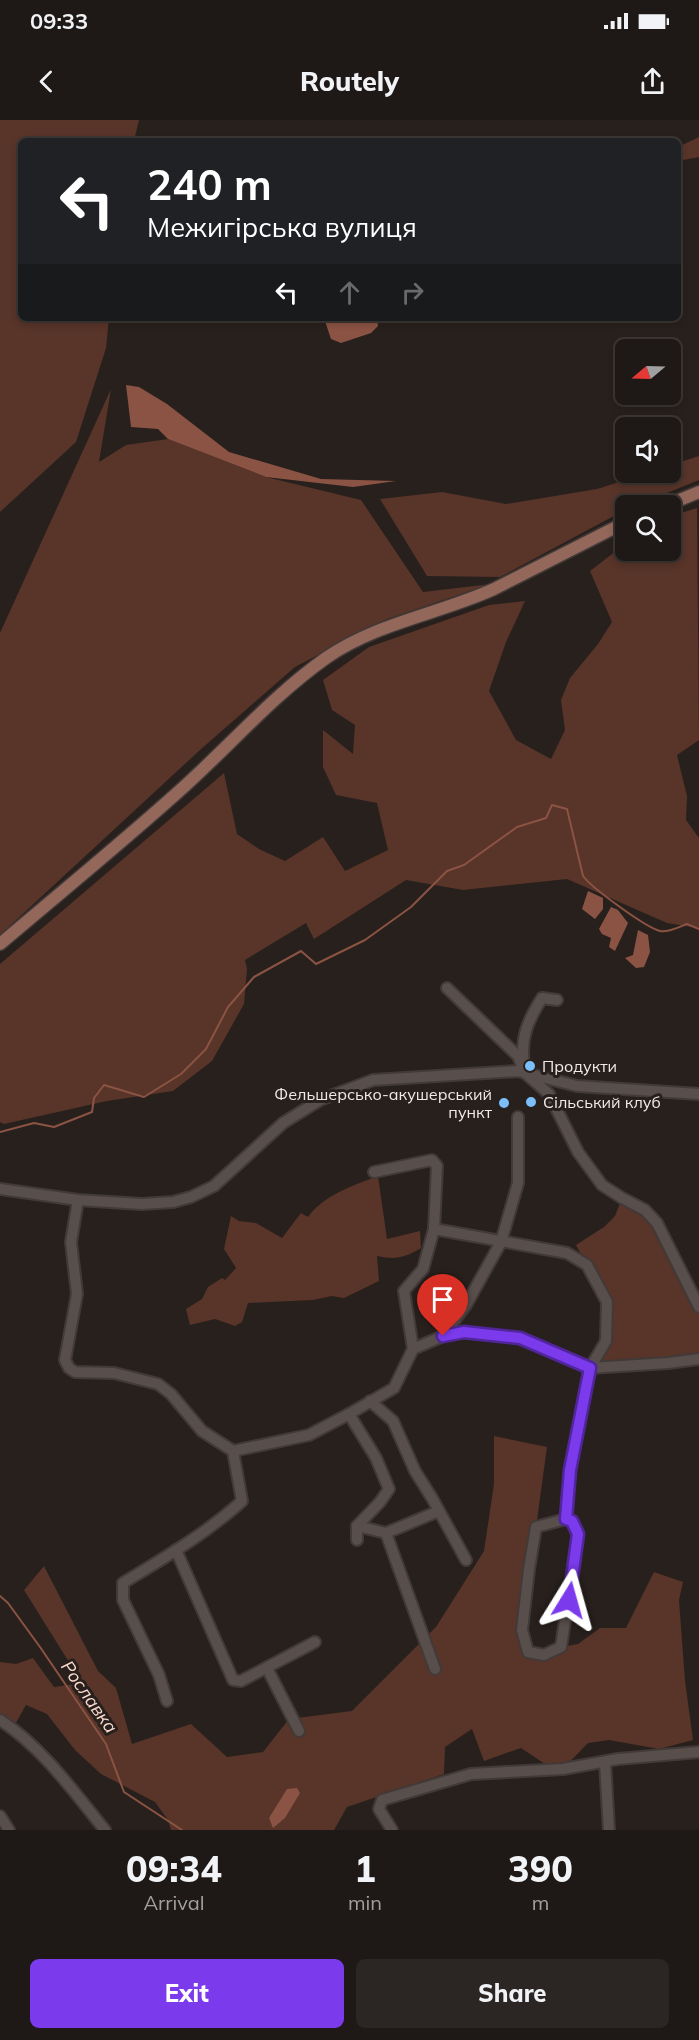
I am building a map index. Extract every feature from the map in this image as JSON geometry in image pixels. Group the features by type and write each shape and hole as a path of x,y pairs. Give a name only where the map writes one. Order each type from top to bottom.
{"main road":[{"path":"681,499 699,492"},
{"path":"0,944 178,793 292,685 327,658 366,636 502,586 615,528"}],"street":[{"path":"447,988 518,1056 525,1073 549,1094 578,1152 602,1185 645,1210 657,1223 699,1307"},
{"path":"525,1073 522,1054 527,1021 542,998 556,1000"},
{"path":"0,1189 78,1200 142,1204 173,1202 191,1197 214,1186 283,1123 320,1100 373,1080 518,1071 577,1086 699,1094"},
{"path":"443,1336 466,1305 501,1242 518,1183 518,1117"},
{"path":"78,1200 71,1242 77,1294 64,1360 75,1372 114,1372 158,1384 171,1394 202,1431 233,1451 309,1435 394,1388 413,1349 404,1291 423,1269 434,1229 437,1166 432,1160 374,1172"},
{"path":"434,1229 567,1253 587,1265 606,1302 606,1341 590,1368 570,1470 566,1519"},
{"path":"413,1349 443,1336 464,1332 520,1338 590,1368 668,1364 699,1359"},
{"path":"370,1401 393,1421 415,1471 466,1560"},
{"path":"349,1414 376,1458 389,1489 357,1526 357,1540"},
{"path":"167,1701 159,1675 123,1600 123,1583 176,1550 228,1514 242,1501 233,1451"},
{"path":"357,1526 386,1533 439,1510"},
{"path":"566,1519 572,1521 578,1534 561,1647 544,1655 528,1652 522,1630 536,1527 566,1519"},
{"path":"386,1533 435,1670"},
{"path":"176,1550 233,1680 241,1681 315,1642"},
{"path":"267,1668 299,1731"},
{"path":"0,1720 13,1728 54,1769 105,1830"},
{"path":"392,1830 379,1809 382,1800 471,1774 563,1769 699,1752"},
{"path":"605,1762 609,1830"},
{"path":"0,1816 9,1830"}],"shaded area":[{"path":"0,120 139,120 135,138 18,138 18,321 109,321 106,348 76,442 0,512"},
{"path":"699,137 699,157 683,160 681,146"},
{"path":"325,321 377,321 378,326 371,333 341,343 331,339"},
{"path":"126,385 139,387 167,404 229,452 321,479 396,481 353,487 266,477 168,439 158,429 131,427"},
{"path":"111,389 99,462 126,445 168,439 266,477 361,500 423,592 491,584 387,619 295,667 200,750 0,935 0,633"},
{"path":"699,456 699,480 662,495 615,495 615,515 500,577 427,576 380,499 442,492 506,504 597,489 616,483 681,483 681,462"},
{"path":"697,508 699,740 677,755 687,796 686,820 699,838 699,928 667,923 567,879 463,890 406,880 314,939 306,923 245,960 247,969 244,1004 212,1061 173,1091 107,1101 4,1124 0,1122 0,964 224,773 237,834 259,849 285,861 323,837 345,871 388,850 377,803 336,795 323,767 323,730 353,754 355,725 332,710 323,680 369,647 489,605 525,601 506,642 489,691 516,740 551,759 565,730 561,700 570,678 598,644 612,622 590,571 615,552 615,561 681,561 681,513"},
{"path":"588,891 603,898 603,909 595,919 582,909"},
{"path":"611,907 618,910 628,923 615,951 609,947 611,938 602,934 599,929"},
{"path":"638,930 648,935 650,952 644,967 636,968 625,958 633,955"},
{"path":"378,1176 387,1239 420,1231 421,1248 400,1257 377,1256 379,1281 344,1298 332,1296 313,1300 248,1303 242,1322 235,1326 215,1319 190,1325 186,1309 202,1299 208,1287 222,1278 225,1280 236,1268 224,1249 231,1216 239,1221 256,1223 282,1238 301,1213 308,1217 330,1197"},
{"path":"622,1198 645,1210 699,1307 699,1359 590,1368 606,1341 607,1302 576,1245 604,1227 615,1216"},
{"path":"494,1436 547,1447 522,1630 528,1652 544,1655 561,1647 578,1644 600,1628 626,1628 654,1572 683,1582 679,1600 685,1681 693,1740 659,1749 609,1740 588,1743 563,1769 554,1770 521,1748 484,1761 472,1729 445,1747 444,1774 347,1807 334,1830 171,1830 168,1820 155,1802 101,1774 75,1750 47,1714 26,1705 13,1728 0,1720 0,1662 16,1664 33,1658 54,1687 82,1683 24,1590 44,1566 98,1671 116,1688 132,1744 191,1724 227,1757 263,1752 289,1719 352,1711 436,1627 484,1551 494,1484"},
{"path":"297,1788 300,1793 285,1818 273,1828 269,1818 287,1789"}],"waterway":[{"path":"0,1132 34,1123 54,1127 92,1112 94,1098 104,1085 144,1097 181,1074 206,1049 228,1007 254,977 301,951 316,964 365,940 411,907 447,871 464,865 517,827 546,818 552,805 567,809 583,876 597,889 631,915 660,931 687,924 699,929"},
{"name":"Рославка","path":"0,1596 8,1603 40,1647 106,1744 124,1792 182,1830"}],"place":[{"name":"Продукти","path":"530,1066"},
{"name":"Сільський клуб","path":"531,1102"},
{"name":"Фельшерсько-акушерський пункт","path":"504,1103"}],"route":[{"path":"443,1336 464,1332 520,1338 590,1368 570,1470 566,1519 572,1521 578,1534 569,1600"}]}
